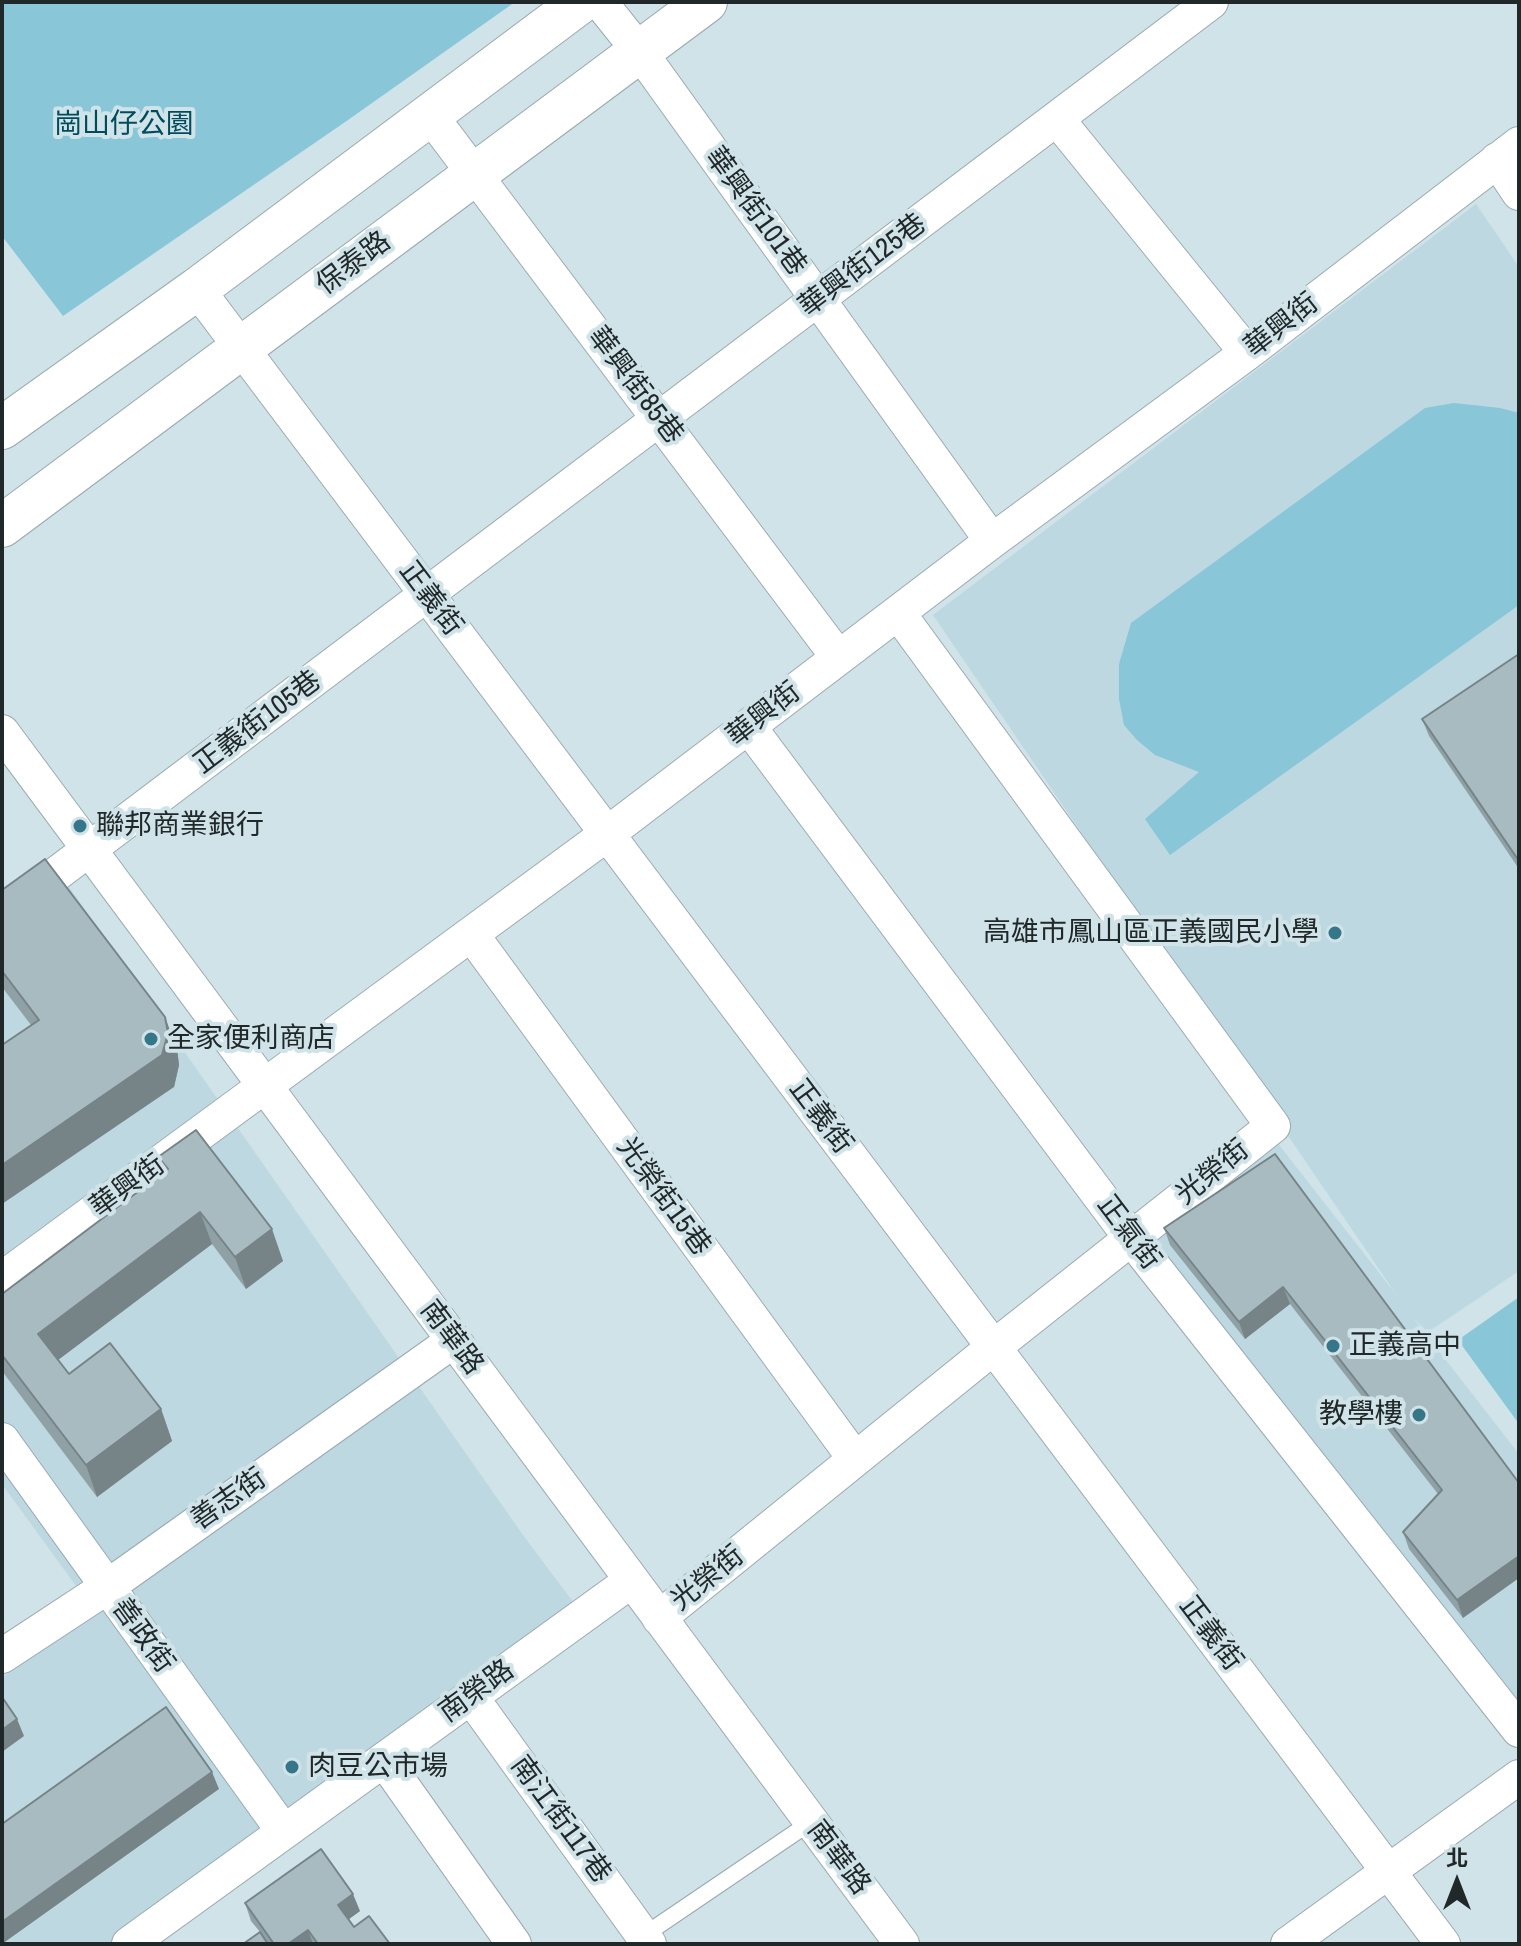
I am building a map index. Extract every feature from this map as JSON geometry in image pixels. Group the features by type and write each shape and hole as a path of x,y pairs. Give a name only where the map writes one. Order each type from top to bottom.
{"street":[{"path":"2,428 197,289 581,2"},
{"name":"華興街101巷","path":"600,2 640,52 992,541"},
{"name":"保泰路","path":"2,526 706,2"},
{"name":"華興街125巷","path":"427,595 1211,2"},
{"name":"華興街85巷","path":"430,115 838,657"},
{"path":"1057,119 1247,353"},
{"path":"1508,152 1519,193"},
{"name":"華興街","path":"2,1279 607,834 992,541 1247,353 1508,152"},
{"name":"正義街","path":"197,289 1443,1944"},
{"name":"正義街105巷","path":"2,915 427,595"},
{"name":"光榮街","path":"659,1618 1273,1126 899,614"},
{"name":"正氣街","path":"749,727 1131,1238 1519,1730"},
{"name":"南華路","path":"2,732 902,1944"},
{"name":"光榮街15巷","path":"472,935 855,1459"},
{"name":"善志街","path":"2,1656 107,1587 453,1341"},
{"name":"善政街","path":"2,1440 284,1832"},
{"name":"南榮路","path":"129,1944 631,1581"},
{"name":"南江街117巷","path":"471,1697 642,1941"},
{"path":"384,1760 514,1944"},
{"path":"1288,1944 1519,1777"}],"lane":[{"path":"642,1941 811,1822"}],"shaded area":[{"name":"高雄市鳳山區正義國民小學","path":"1476,204 1519,267 1519,1271 1428,1332 1414,1319 1519,1454 1519,1729 1151,1238 1276,1141 1398,1297 933,615"},
{"path":"69,887 523,1535 582,1614 134,1944 2,1944 2,1678 92,1608 2,1484 2,936"}],"green space":[{"name":"崗山仔公園","path":"2,2 515,2 63,316 2,236"},
{"path":"1454,403 1519,413 1519,605 1170,855 1145,819 1199,772 1155,755 1124,725 1119,699 1119,664 1131,623 1425,408"},
{"path":"1519,1297 1519,1424 1458,1340"}],"building":[{"path":"1519,654 1519,861 1422,719"},
{"path":"45,859 165,1017 168,1033 162,1055 2,1165 2,1045 39,1020 2,971 2,890"},
{"path":"196,1130 272,1229 235,1257 200,1212 38,1334 69,1374 110,1343 161,1409 86,1465 2,1355 2,1294 168,1169 158,1157"},
{"name":"教學樓","path":"1275,1154 1519,1483 1519,1556 1457,1600 1403,1532 1442,1490 1283,1287 1239,1322 1164,1228"},
{"path":"2,1697 17,1719 2,1730"},
{"path":"166,1707 212,1772 2,1922 2,1824"},
{"path":"321,1849 353,1894 338,1905 354,1927 369,1916 390,1944 318,1944 308,1930 288,1944 274,1944 245,1903"},
{"path":"260,1932 268,1944 243,1944"}],"place":[{"name":"聯邦商業銀行","path":"80,826"},
{"name":"高雄市鳳山區正義國民小學","path":"1335,933"},
{"name":"全家便利商店","path":"151,1039"},
{"name":"正義高中","path":"1333,1346"},
{"name":"教學樓","path":"1419,1415"},
{"name":"肉豆公市場","path":"292,1767"}]}
